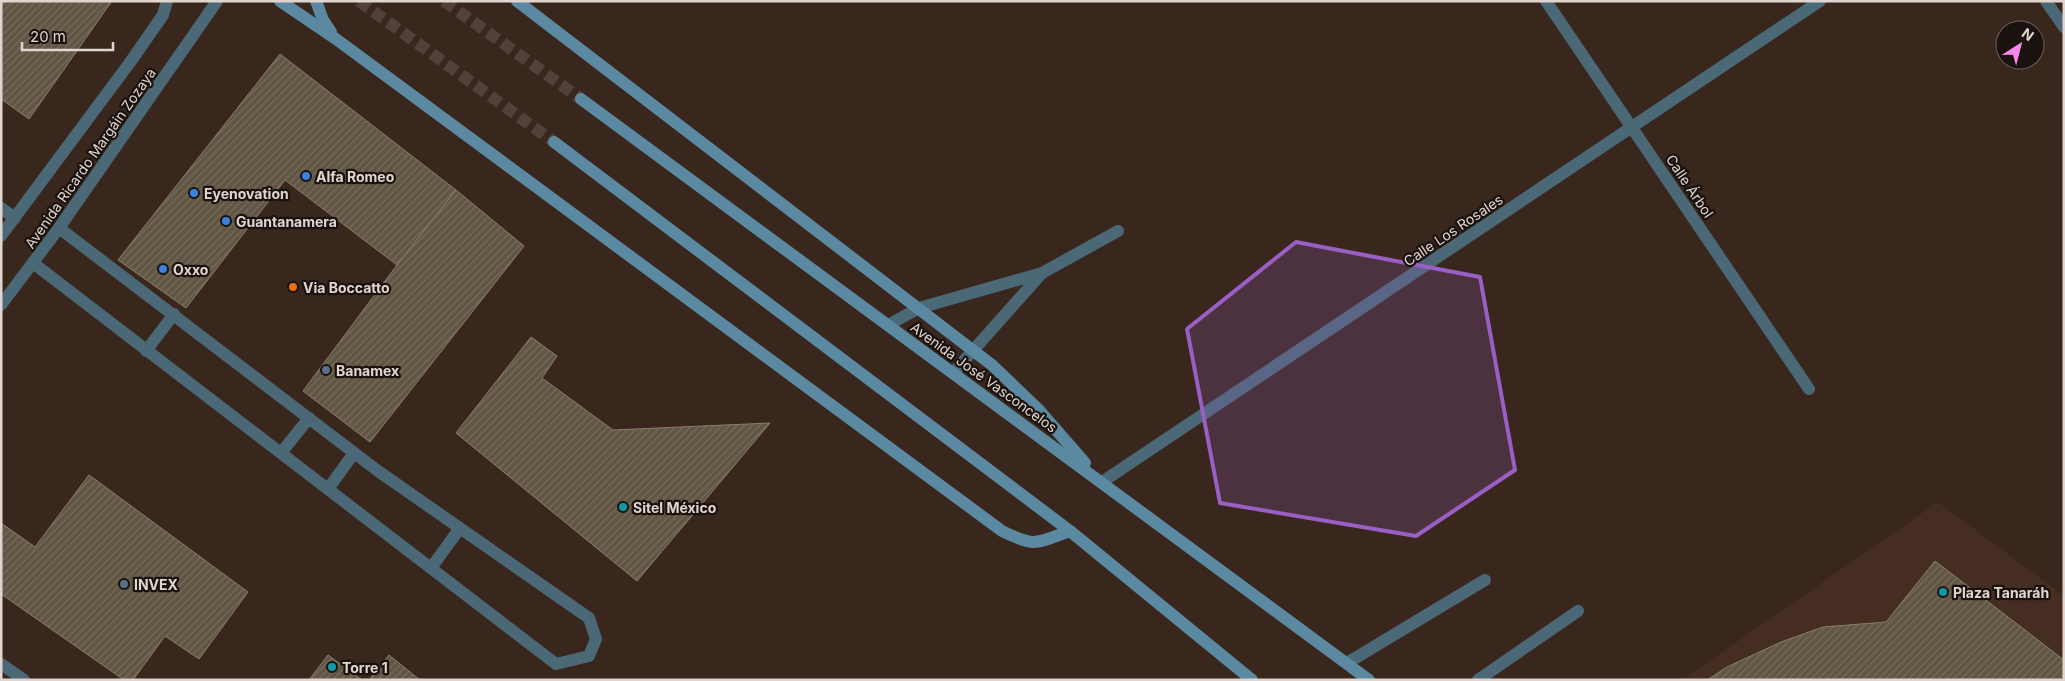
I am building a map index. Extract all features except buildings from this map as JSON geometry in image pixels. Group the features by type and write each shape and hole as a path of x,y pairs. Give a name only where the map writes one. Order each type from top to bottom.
{"main road":[{"path":"280,1 336,39 1002,531 1034,544 1070,531"},
{"path":"316,1 323,20 336,39"},
{"path":"517,1 992,365 1038,409 1102,482"},
{"name":"Avenida José Vasconcelos","path":"581,99 1369,680"},
{"path":"554,142 1070,531 1252,680"}],"street":[{"name":"Avenida Ricardo Margáin Zozaya","path":"1,236 163,15 166,1"},
{"name":"Avenida Ricardo Margáin Zozaya","path":"1,306 59,228 217,1"},
{"name":"Calle Árbol","path":"1546,1 1809,389"},
{"name":"Calle Los Rosales","path":"1102,482 1820,1"},
{"path":"2046,1 2064,27"},
{"path":"1,208 15,218"},
{"path":"34,263 556,664 589,656 596,639 589,618 354,453 59,228"},
{"path":"888,325 919,308 1042,272 1118,231"},
{"path":"953,373 972,349 1042,272"},
{"path":"146,350 174,314"},
{"path":"281,453 309,418"},
{"path":"328,489 354,453"},
{"path":"431,568 460,528"},
{"path":"1347,663 1485,580"},
{"path":"1478,680 1578,611"},
{"path":"1,664 24,680"}],"highlighted area":[{"path":"1296,242 1480,277 1515,470 1416,536 1220,503 1187,329"}],"shaded area":[{"path":"1938,502 2064,596 2064,680 1682,680"}],"tunnel":[{"path":"359,1 554,142"},
{"path":"444,1 581,99"}],"place":[{"name":"Alfa Romeo","path":"306,176"},
{"name":"Eyenovation","path":"194,193"},
{"name":"Guantanamera","path":"226,221"},
{"name":"Oxxo","path":"163,269"},
{"name":"Via Boccatto","path":"293,287"},
{"name":"Banamex","path":"326,370"},
{"name":"Sitel México","path":"623,507"},
{"name":"INVEX","path":"124,584"},
{"name":"Plaza Tanaráh","path":"1943,592"},
{"name":"Torre 1","path":"332,667"}]}
